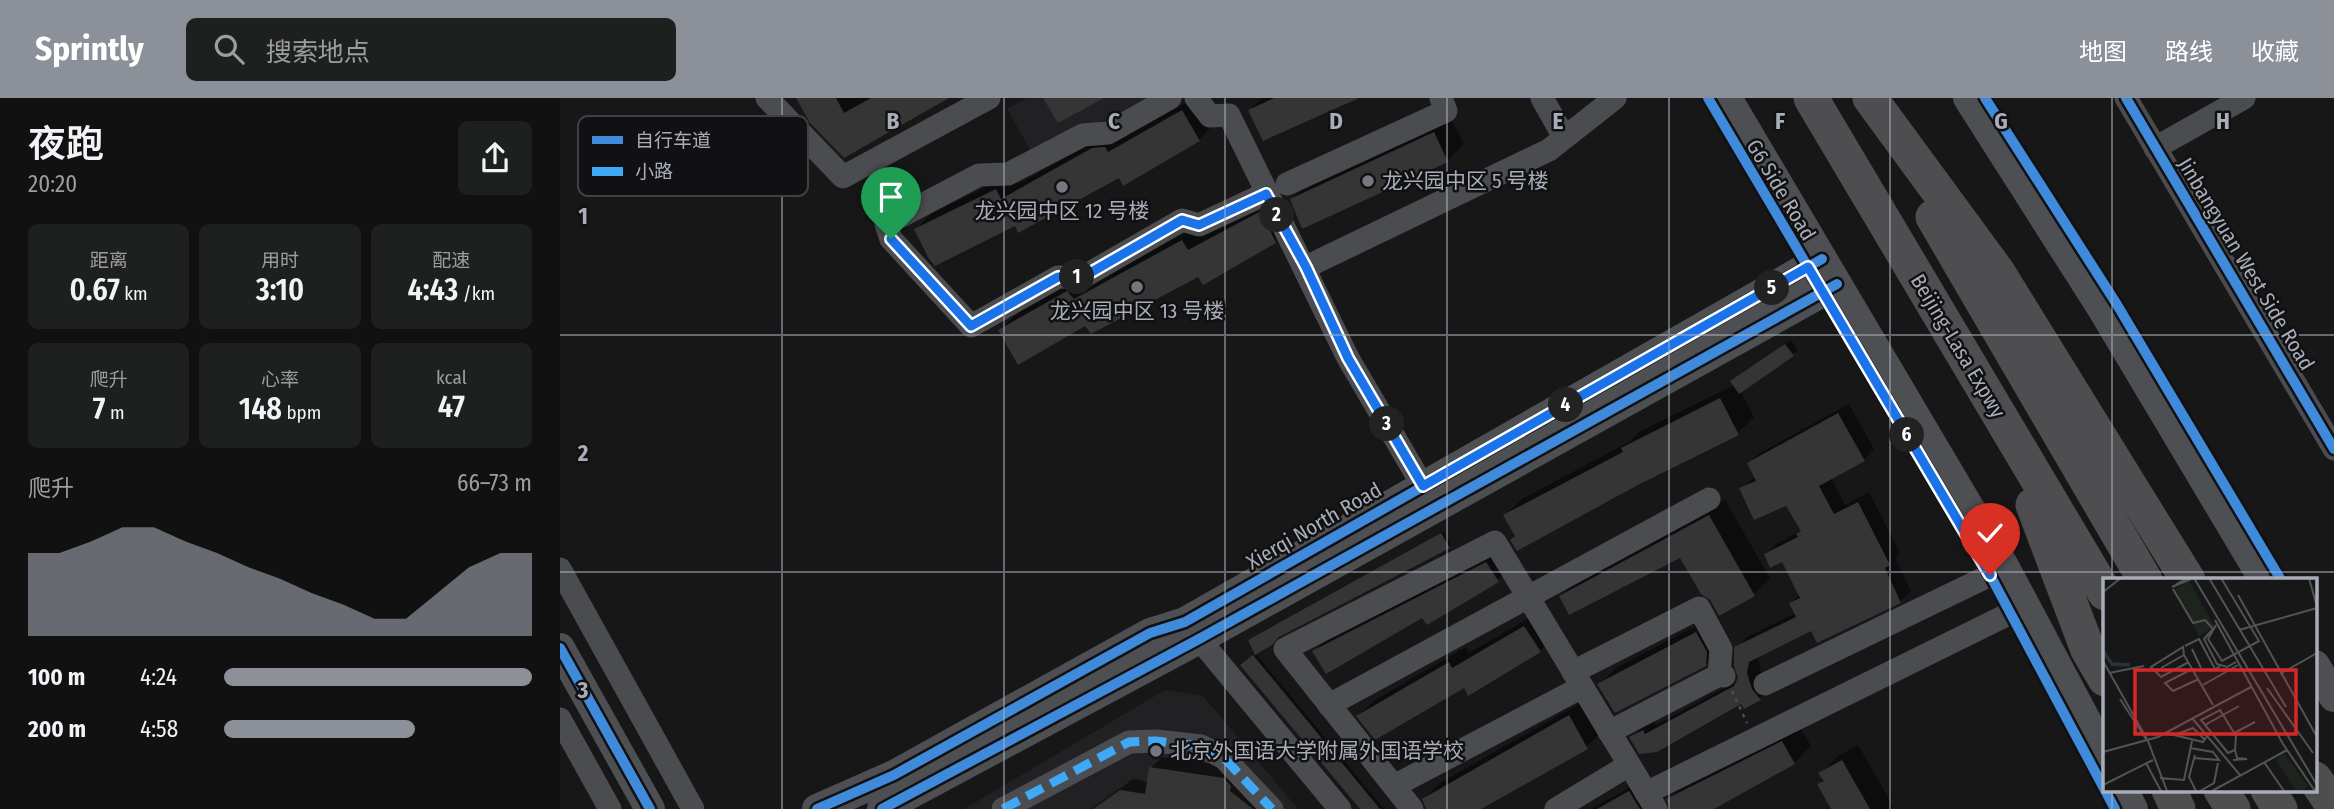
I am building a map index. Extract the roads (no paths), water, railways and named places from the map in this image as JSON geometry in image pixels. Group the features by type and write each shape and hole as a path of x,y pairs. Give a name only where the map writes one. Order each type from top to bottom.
{"highway":[{"name":"Beijing-Lasa Expwy","path":"1811,98 2103,590"},
{"name":"Beijing-Lasa Expwy","path":"1863,98 2144,578"},
{"path":"1870,98 1997,271 2187,578"},
{"path":"1998,413 2088,650 2103,676"},
{"path":"2316,780 2334,807"},
{"path":"2170,792 2178,809"},
{"path":"2222,792 2233,809"},
{"path":"2269,792 2280,809"}],"main road":[{"name":"G6 Side Road","path":"1727,98 2005,568 2103,752"},
{"path":"1968,98 2103,310 2263,578"},
{"name":"Xierqi North Road","path":"817,809 894,775 1150,632 1192,630 1423,486 1830,271"},
{"name":"Xierqi North Road","path":"882,809 1192,630 1830,271"},
{"path":"560,648 650,809"},
{"path":"2316,667 2334,697"},
{"path":"2124,792 2133,809"}],"street":[{"path":"767,98 785,116"},
{"path":"808,140 844,177 989,98"},
{"path":"1170,98 1108,133 1083,135 1008,174 979,175 886,224 891,239 971,326 1058,277 1083,277 1182,220 1199,225 1446,111 1441,98"},
{"path":"1196,98 1210,116 1229,115 1277,189 1306,267 1348,358 1423,486"},
{"path":"1542,98 1564,137"},
{"path":"1306,267 1549,150 1615,98"},
{"name":"Jinbangyuan West Side Road","path":"2126,98 2334,449"},
{"path":"2155,148 2244,98"},
{"path":"1329,705 1709,499"},
{"path":"1412,809 1285,649 1495,542 1651,801 1754,738 2025,606"},
{"path":"1765,684 2005,568"},
{"path":"560,569 693,809"},
{"path":"1394,786 1699,608 1721,649 1721,675 1609,732"},
{"path":"1192,630 1340,809"},
{"path":"560,719 610,809"},
{"path":"1003,809 1129,742 1156,741 1201,746 1224,758 1272,809"},
{"path":"1556,809 1629,765"}],"place":[{"name":"龙兴园中区 5 号楼","path":"1368,181"},
{"name":"龙兴园中区 12 号楼","path":"1062,187"},
{"name":"龙兴园中区 13 号楼","path":"1137,287"},
{"name":"北京外国语大学附属外国语学校","path":"1156,751"}]}
